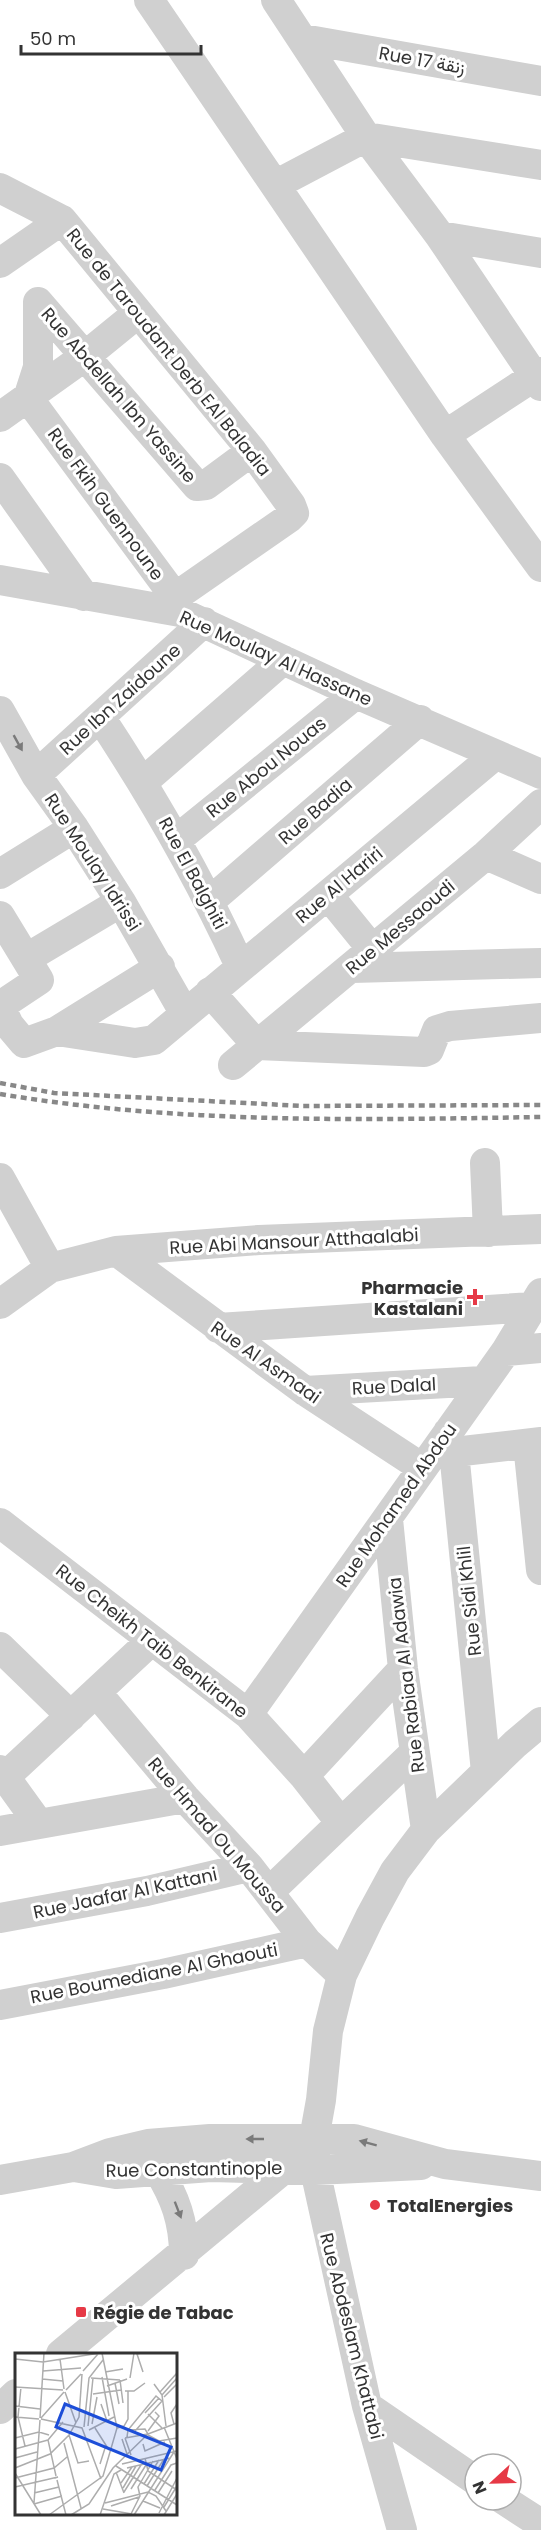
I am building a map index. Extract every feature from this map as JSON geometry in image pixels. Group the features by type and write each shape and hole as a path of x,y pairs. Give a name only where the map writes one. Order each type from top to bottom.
{"street":[{"path":"150,0 445,435 541,567"},
{"path":"276,0 366,137 440,236 539,378 445,435"},
{"name":"Rue 17 زنقة","path":"303,39 541,81"},
{"path":"275,185 366,137 541,165"},
{"name":"Rue de Taroudant Derb EAl Baladia","path":"0,188 63,220 252,451 294,513"},
{"path":"0,263 63,220"},
{"path":"440,236 541,253"},
{"name":"Rue Abdellah Ibn Yassine","path":"28,398 38,367 38,302 200,487 252,451"},
{"path":"0,417 84,357 138,313"},
{"name":"Rue Fkih Guennoune","path":"28,398 186,611"},
{"path":"0,477 84,596"},
{"name":"Rue Ibn Zaidoune","path":"36,775 100,717 186,611 294,513"},
{"name":"Rue Moulay Al Hassane","path":"0,580 84,596 186,611 356,694 420,720 494,756 541,774"},
{"path":"143,782 283,660"},
{"name":"Rue Abou Nouas","path":"176,840 356,694"},
{"name":"Rue Moulay Idrissi","path":"0,711 36,775 74,828 121,902 185,1014"},
{"name":"Rue El Balghiti","path":"100,717 143,782 176,840 210,901 240,966"},
{"name":"Rue Badia","path":"210,901 420,720"},
{"name":"Rue Al Hariri","path":"57,1031 145,1043 164,1033 240,966 494,756"},
{"name":"Rue Messaoudi","path":"233,1065 486,855 541,804"},
{"path":"0,874 74,828"},
{"path":"486,855 541,879"},
{"path":"328,895 362,958 541,963"},
{"path":"121,902 33,969 2,1003 1,1008 11,1031 57,1031 160,968"},
{"path":"0,916 33,969"},
{"path":"210,992 257,1046 424,1052 429,1050 437,1030 450,1026 541,1018"},
{"path":"485,1163 488,1232"},
{"path":"0,1178 50,1268 0,1304"},
{"name":"Rue Abi Mansour Atthaalabi","path":"50,1268 116,1251 259,1240 541,1229"},
{"name":"Rue Al Asmaai","path":"116,1251 305,1390 421,1467"},
{"path":"218,1328 536,1300"},
{"name":"Rue Mohamed Abdou","path":"248,1714 388,1519 421,1467 451,1442 483,1381 506,1351 536,1300"},
{"path":"506,1351 541,1347"},
{"name":"Rue Dalal","path":"305,1390 483,1381"},
{"path":"451,1442 535,1443 541,1570"},
{"name":"Rue Sidi Khlil","path":"451,1442 486,1772"},
{"name":"Rue Rabiaa Al Adawia","path":"388,1519 403,1669 426,1830"},
{"name":"Rue Cheikh Taib Benkirane","path":"3,1529 248,1714 304,1776 342,1823"},
{"path":"39,1824 3,1773 71,1716 152,1640"},
{"path":"0,1647 71,1716"},
{"path":"304,1776 403,1669"},
{"name":"Rue Hmad Ou Moussa","path":"96,1692 185,1798 249,1867 307,1942 342,1975"},
{"path":"63,2353 184,2255 301,2169 314,2139 321,2100 328,2031 342,1975 370,1917 395,1871 426,1830 541,1722"},
{"path":"269,1892 414,1753"},
{"path":"0,1831 185,1798"},
{"name":"Rue Jaafar Al Kattani","path":"0,1918 147,1891 249,1867"},
{"name":"Rue Boumediane Al Ghaouti","path":"0,2005 163,1974 307,1942"},
{"name":"Rue Constantinople","path":"0,2180 73,2167 110,2153 148,2144 210,2139 354,2139 445,2164"},
{"path":"445,2164 541,2176"},
{"name":"Rue Constantinople","path":"73,2167 116,2174 211,2167 301,2169 445,2164"},
{"name":"Rue Abdeslam Khattabi","path":"301,2169 402,2530"},
{"path":"158,2170 168,2185 183,2222 184,2255"},
{"path":"0,2409 15,2395"},
{"path":"367,2406 463,2472"},
{"path":"522,2512 541,2524"}],"railway":[{"path":"0,1083 54,1093 303,1106 541,1105"},
{"path":"0,1094 135,1111 270,1118 541,1117"}],"place":[{"name":"Pharmacie Kastalani","path":"475,1297"},
{"name":"TotalEnergies","path":"375,2205"},
{"name":"Régie de Tabac","path":"81,2312"}]}
